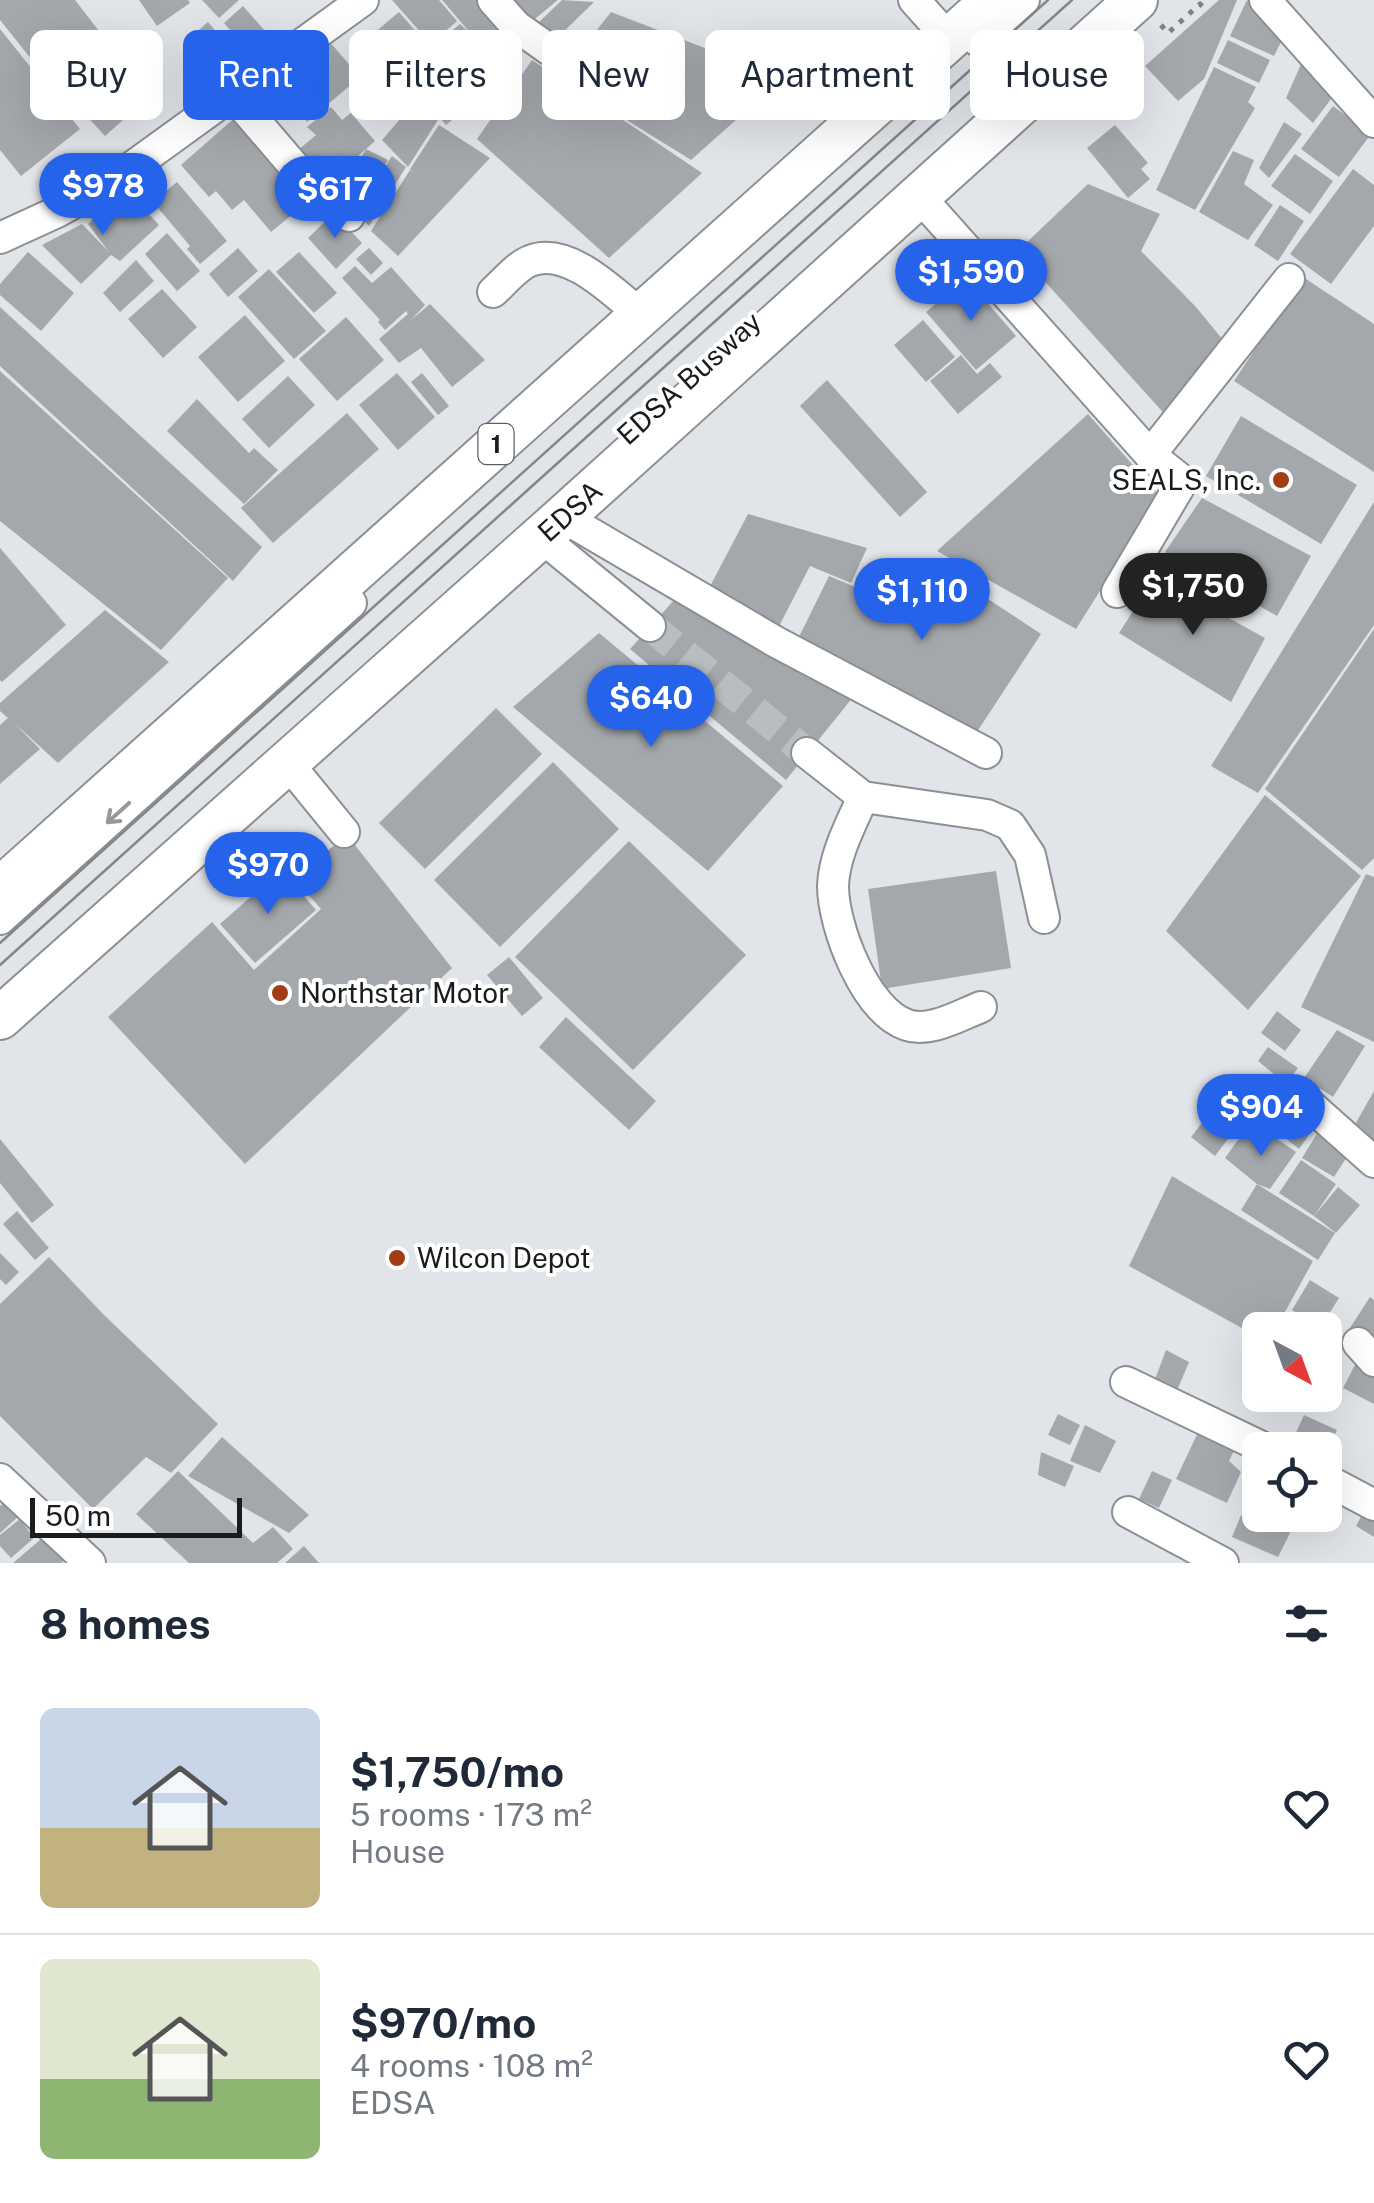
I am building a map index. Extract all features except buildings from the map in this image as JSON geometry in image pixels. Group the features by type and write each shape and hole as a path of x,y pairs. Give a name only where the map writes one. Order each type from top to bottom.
{"highway":[{"name":"1","path":"950,38 992,0"},
{"name":"EDSA","path":"0,1018 1136,0"},
{"name":"1","path":"0,888 858,120"}],"street":[{"path":"322,30 363,0"},
{"path":"493,0 516,26 542,44"},
{"path":"914,0 941,30"},
{"name":"EDSA Busway","path":"0,920 1024,0"},
{"name":"EDSA Busway","path":"0,996 1110,0"},
{"path":"1265,0 1374,122"},
{"path":"0,238 114,180 199,120"},
{"path":"255,120 317,193 349,216"},
{"path":"919,196 1150,456 1179,478 1179,487 1117,592"},
{"path":"494,292 527,262 542,258 558,260 591,274 640,315"},
{"path":"1150,456 1289,279"},
{"path":"552,527 650,626"},
{"path":"552,527 986,753"},
{"path":"807,753 863,797 987,815 1010,825 1030,855 1044,918"},
{"path":"287,762 344,832"},
{"path":"863,797 837,863 833,888 846,942 872,999 908,1026 934,1025 982,1006"},
{"path":"1302,1098 1374,1162"},
{"path":"1126,1382 1242,1438"},
{"path":"3,1487 90,1563"},
{"path":"1342,1488 1374,1505"},
{"path":"1128,1512 1222,1563"}],"path":[{"path":"1180,22 1200,4 1204,8"}],"tunnel":[{"path":"650,626 807,753"}],"tram line":[{"path":"0,943 1048,0"},
{"path":"0,965 1072,0"}],"place":[{"name":"SEALS, Inc.","path":"1281,480"},
{"name":"Northstar Motor","path":"280,993"},
{"name":"Wilcon Depot","path":"397,1258"}]}
